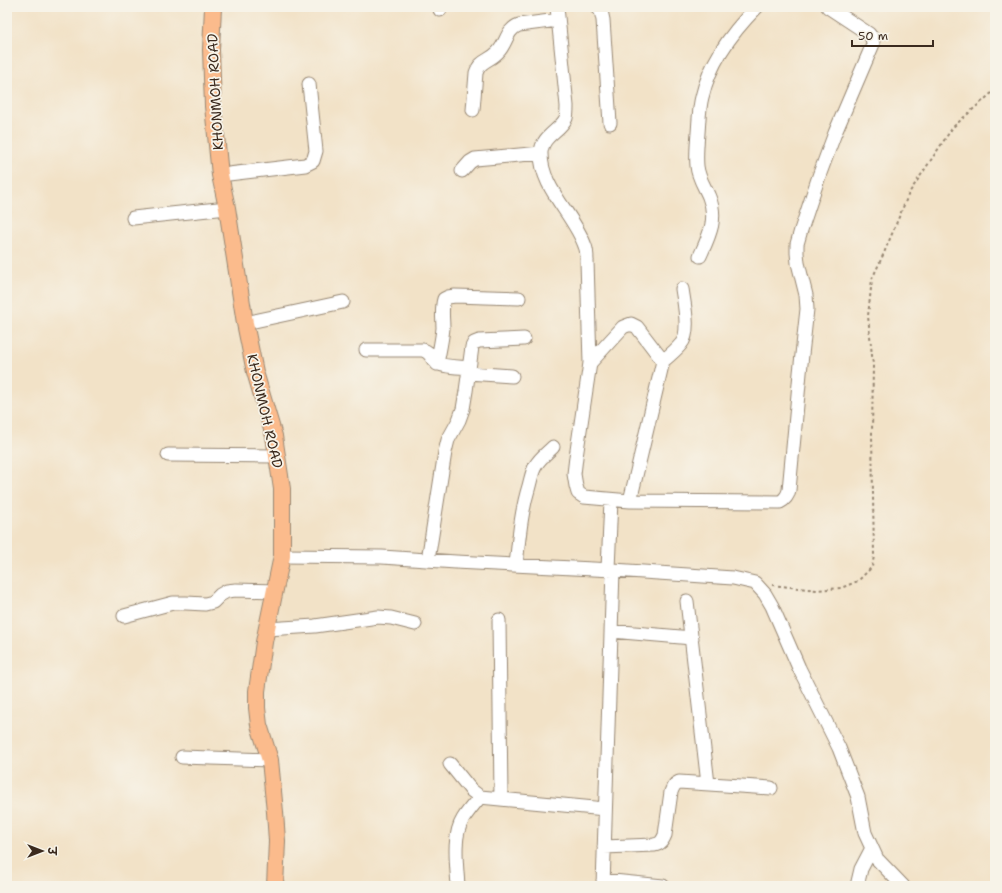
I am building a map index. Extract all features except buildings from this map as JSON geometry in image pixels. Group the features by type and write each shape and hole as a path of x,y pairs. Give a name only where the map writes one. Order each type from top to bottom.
{"main road":[{"name":"KHONMOH ROAD","path":"213,7 211,50 216,145 220,175 227,208 245,323 256,372 274,436 282,489 282,556 267,629 257,691 259,725 270,760 276,812 278,841 275,886"}],"street":[{"path":"597,7 601,11 603,20 610,123"},
{"path":"700,256 709,236 713,217 710,199 699,176 697,167 696,155 702,97 709,76 722,50 741,23 757,7"},
{"path":"473,110 476,73 478,67 499,52 510,31 514,27 557,14 567,106 566,117 561,125 546,140 542,146 541,153 544,174 579,232 585,247 587,261 590,363 574,474 578,493 584,497 630,501 777,503 784,500 788,495 789,490 800,373 808,309 798,262 797,244 800,230 835,132 873,44 872,36 828,7"},
{"path":"220,175 305,165 313,161 316,151 309,84"},
{"path":"462,171 475,159 541,153"},
{"path":"132,218 227,208"},
{"path":"630,501 663,361 682,344 685,338 686,330 682,289"},
{"path":"437,364 442,339 442,304 444,299 455,296 519,298"},
{"path":"245,323 343,302"},
{"path":"590,363 623,327 631,324 637,327 663,361"},
{"path":"428,560 445,452 448,440 463,409 472,347 474,343 479,341 524,339"},
{"path":"366,350 423,350 428,352 437,364 469,371 512,376"},
{"path":"516,565 524,501 532,475 538,462 553,447"},
{"path":"168,455 277,456"},
{"path":"611,500 611,632 603,883 663,886"},
{"path":"282,556 382,557 733,578 755,582 765,594 772,606 799,668 839,748 858,798 865,833 877,859 903,886"},
{"path":"124,616 173,603 205,604 213,602 220,595 231,591 275,591"},
{"path":"687,601 708,784"},
{"path":"267,629 315,626 383,616 415,624"},
{"path":"499,620 501,799"},
{"path":"611,632 692,638"},
{"path":"182,758 270,760"},
{"path":"450,764 471,790 480,797 605,809"},
{"path":"604,847 660,844 665,835 671,792 676,783 771,788"},
{"path":"458,886 456,839 458,828 480,797"},
{"path":"856,886 861,869 872,848"}],"path":[{"path":"755,582 817,590 841,588 858,582 872,567 874,556 872,433 873,365 868,316 872,279 909,193 954,127 995,90"}]}
